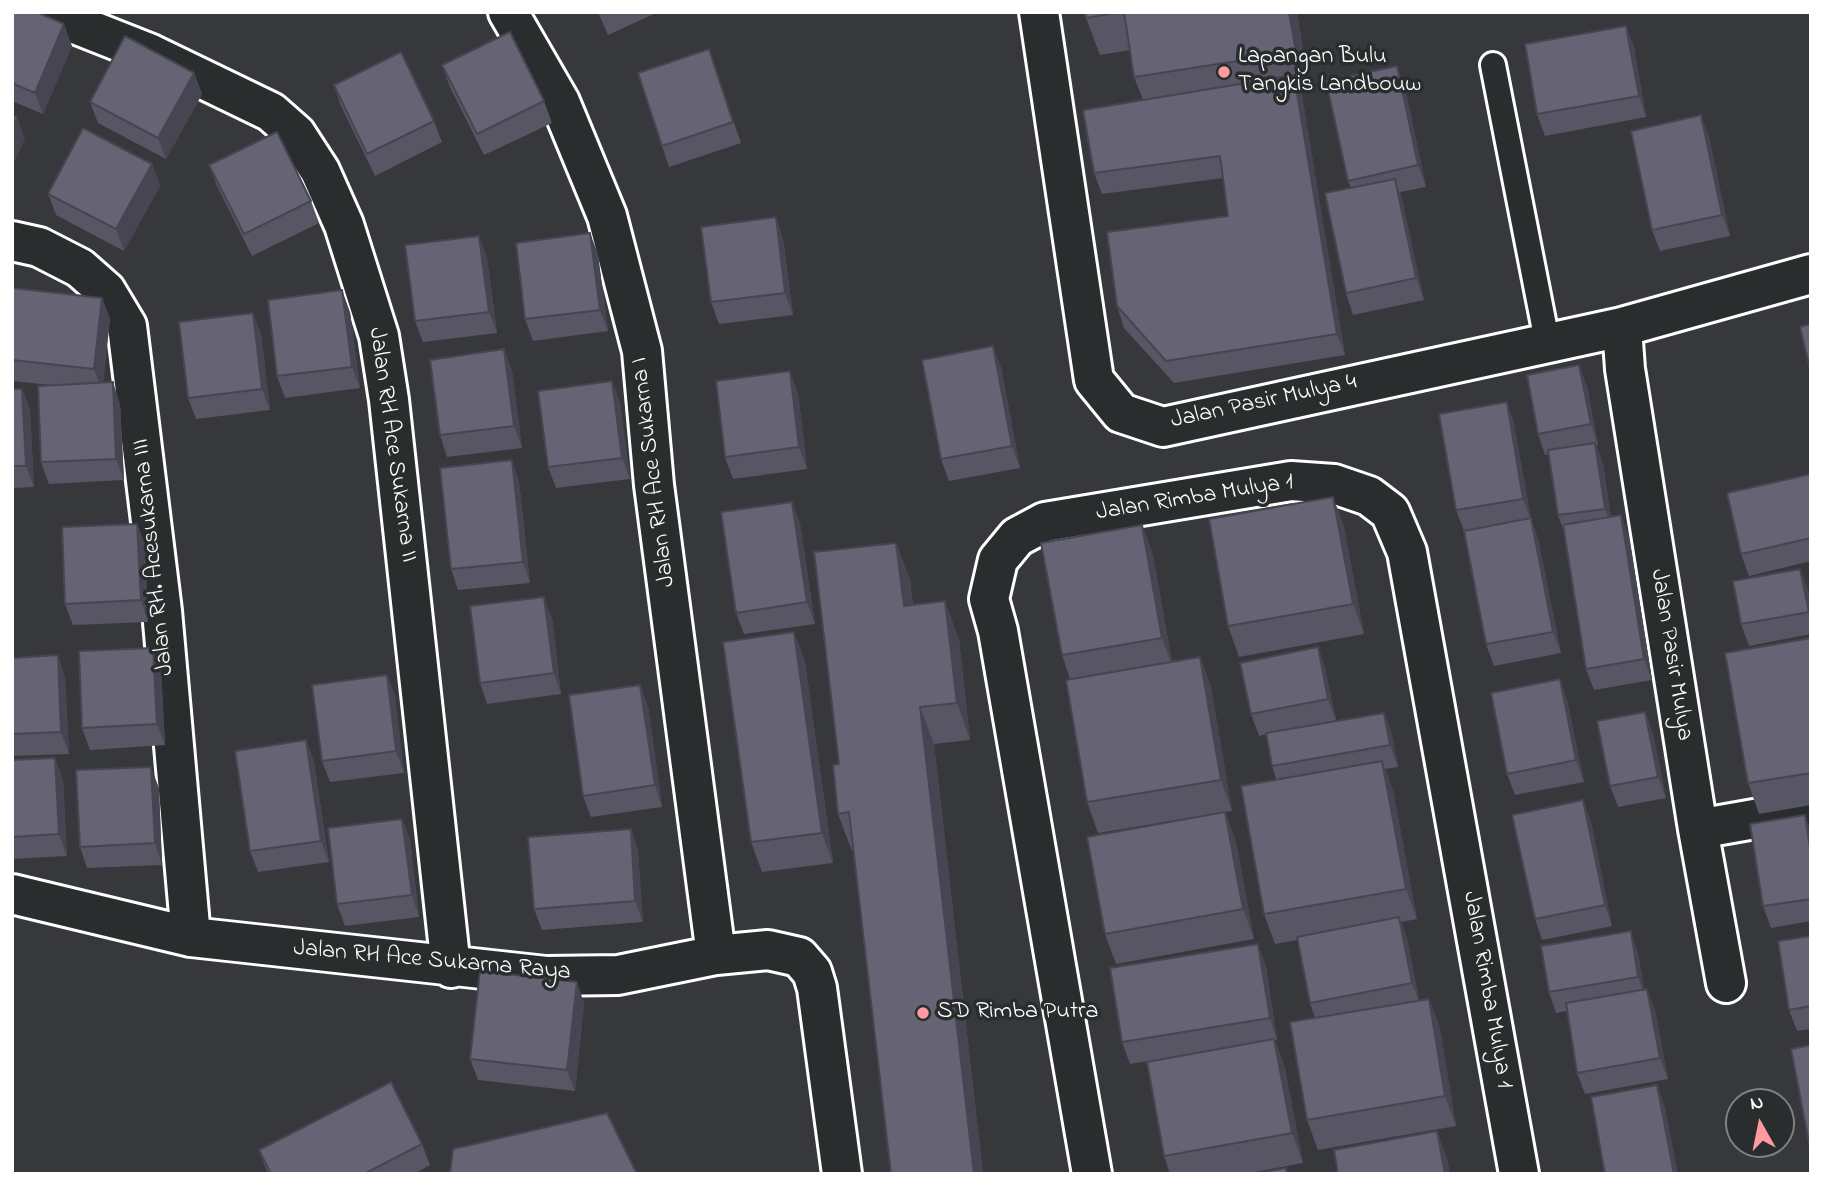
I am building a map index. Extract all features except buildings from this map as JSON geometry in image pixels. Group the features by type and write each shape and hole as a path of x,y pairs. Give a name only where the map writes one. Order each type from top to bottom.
{"street":[{"name":"Jalan RH Ace Sukarna II","path":"45,12 151,54 271,112 296,134 320,171 344,225 379,336 383,361 451,968"},
{"name":"Jalan RH Ace Sukarna I","path":"508,12 560,102 607,216 642,351 654,485 716,955"},
{"name":"Jalan Pasir Mulya 4","path":"1039,12 1094,380 1121,413 1163,427 1547,341 1622,327 1811,274"},
{"name":"Jalan RH. Acesukarna III","path":"12,241 39,247 80,268 106,291 127,326 160,598 191,937"},
{"name":"Jalan Pasir Mulya","path":"1622,327 1625,369 1698,829 1726,983"},
{"name":"Jalan Rimba Mulya 1","path":"1092,1174 1000,645 989,599 998,560 1017,537 1045,522 1292,481 1334,484 1368,496 1390,512 1407,552 1519,1174"},
{"path":"1698,829 1811,809"},
{"name":"Jalan RH Ace Sukarna Raya","path":"12,894 191,937 451,968 547,976 618,975 716,955 768,950 799,957 812,972 817,988 842,1174"}],"lane":[{"path":"1493,65 1547,341"}],"place":[{"name":"Lapangan Bulu Tangkis Landbouw","path":"1224,72"},
{"name":"SD Rimba Putra","path":"923,1013"}]}
